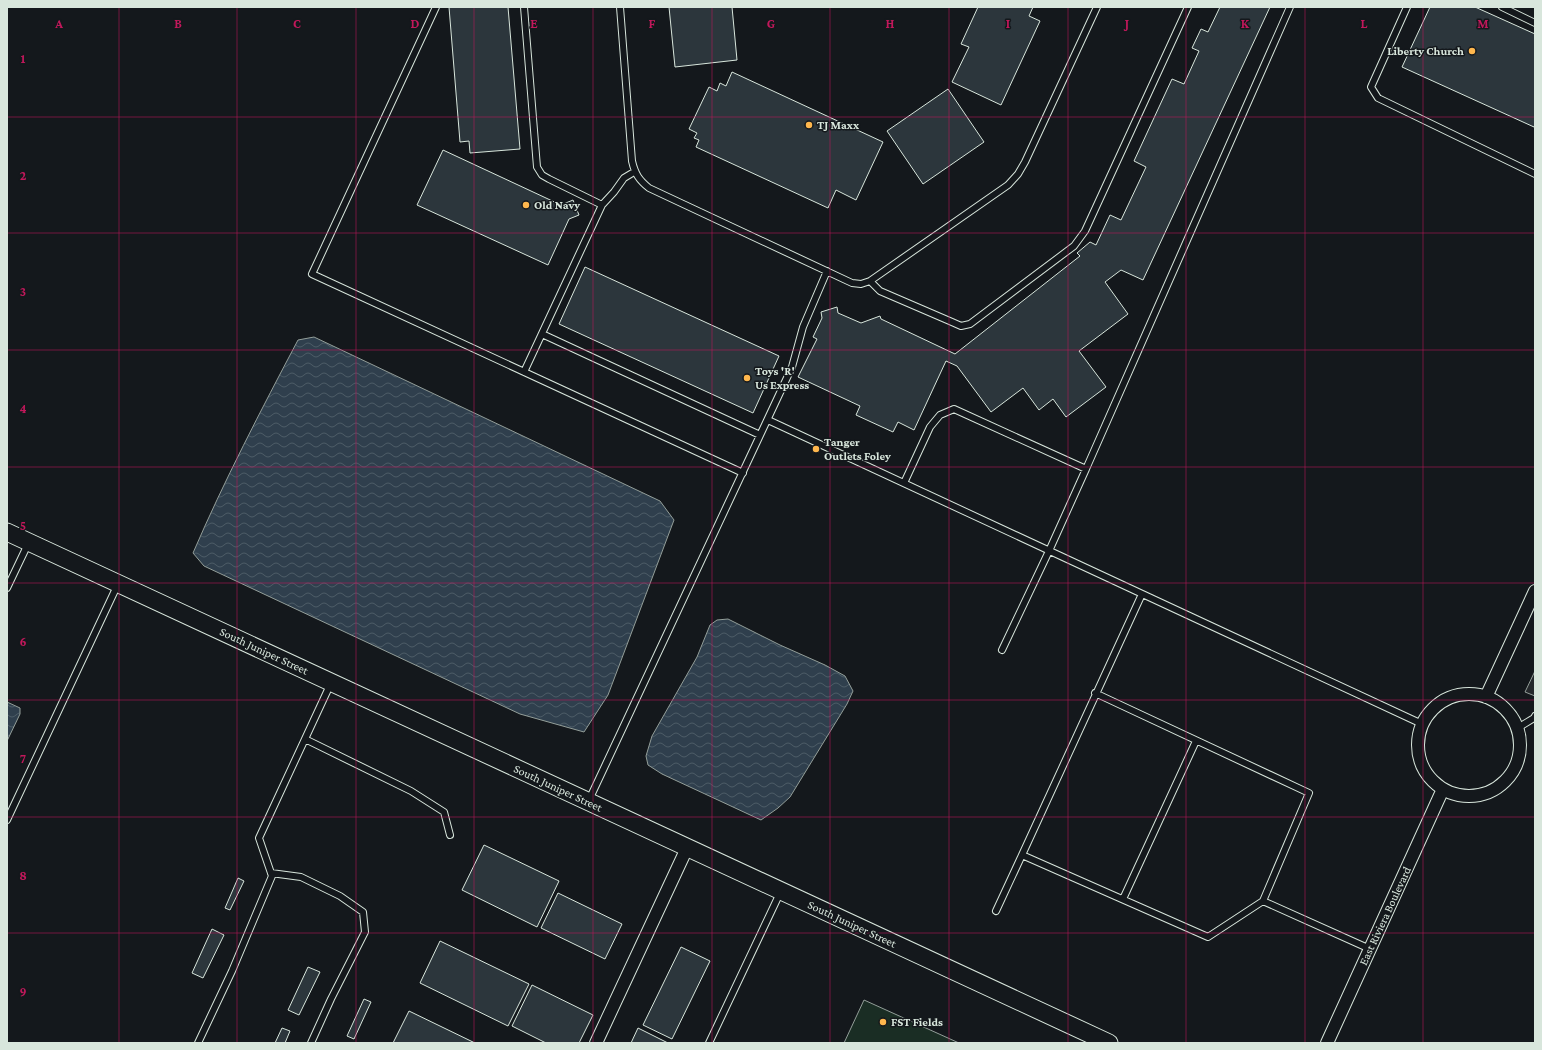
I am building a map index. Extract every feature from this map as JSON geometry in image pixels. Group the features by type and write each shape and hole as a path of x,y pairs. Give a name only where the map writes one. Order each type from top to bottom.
{"street":[{"name":"South Juniper Street","path":"7,532 1109,1043"},
{"path":"1486,697 1535,591"},
{"path":"1463,694 1486,697 1503,707 1514,721 1519,738 1518,756 1514,768 1503,782 1489,792 1474,796 1457,795 1443,789 1430,779 1421,764 1417,747 1422,724 1432,710 1446,699 1463,694"},
{"name":"East Riviera Boulevard","path":"1327,1043 1443,789"},
{"path":"596,1043 687,848"}],"lane":[{"path":"436,7 312,274 743,473"},
{"path":"524,7 537,167 542,175 602,205"},
{"path":"620,7 632,161 634,172 640,181 649,188 852,283 861,284 870,281 1008,185 1018,174 1097,7"},
{"path":"870,281 880,290 961,326 970,324 1074,246 1085,231 1188,7"},
{"path":"1002,650 1086,469 1290,7"},
{"path":"1407,7 1371,87 1378,98 1535,174"},
{"path":"1502,7 1535,23"},
{"path":"524,372 602,205 624,178 634,172"},
{"path":"588,802 792,367 803,327 827,271"},
{"path":"542,334 760,435"},
{"path":"904,483 930,426 940,415 954,409 1086,469"},
{"path":"768,420 1422,724"},
{"path":"7,588 29,542"},
{"path":"7,820 119,584"},
{"path":"996,912 1095,693 1142,594"},
{"path":"198,1043 232,971 272,876 259,838 331,683"},
{"path":"1022,855 1208,937 1263,901 1309,793 1095,693"},
{"path":"1516,729 1535,718"},
{"path":"305,739 412,791 444,812 450,835"},
{"path":"1123,899 1196,741"},
{"path":"271,873 301,877 340,896 363,912 366,932 331,999 311,1043"},
{"path":"709,1043 781,891"},
{"path":"1263,901 1370,949"}],"green space":[{"name":"FST Fields","path":"864,1000 959,1043 844,1043"}],"shaded area":[{"path":"1535,671 1535,696 1525,692"}],"water":[{"path":"314,337 660,501 674,520 608,695 584,732 520,714 204,566 193,553 230,472 298,340"},
{"path":"728,619 845,676 853,691 847,704 790,797 761,820 662,774 648,765 646,756 652,736 697,657 710,625 717,620"},
{"path":"7,702 20,708 20,714 7,741"}],"building":[{"path":"449,7 508,7 520,149 470,153 469,141 460,142"},
{"path":"669,7 732,7 737,60 675,67"},
{"path":"978,7 1033,7 1029,16 1040,21 1001,105 952,82 969,47 961,44"},
{"path":"1220,7 1270,7 1143,280 1121,270 1105,282 1128,314 1079,351 1106,387 1066,417 1053,399 1039,410 1023,388 991,412 957,366 946,361 914,430 898,422 893,432 856,415 860,406 798,377 817,339 813,337 822,318 821,312 837,307 838,313 861,323 880,316 881,319 955,354 1080,256 1077,253 1090,242 1096,245 1110,215 1121,220 1146,167 1134,161 1172,79 1184,84 1199,51 1192,48 1201,29 1208,32"},
{"name":"Liberty Church","path":"1430,7 1475,7 1535,34 1534,127 1402,67"},
{"path":"732,72 883,142 856,200 836,190 828,208 696,147 699,140 694,138 697,133 689,129 709,87 717,91 720,83 726,86"},
{"path":"948,89 984,142 923,184 887,131"},
{"path":"443,150 561,205 573,200 579,215 569,219 548,265 417,205"},
{"path":"585,267 779,356 753,413 559,324"},
{"path":"484,845 559,881 537,927 462,890"},
{"path":"238,878 244,881 230,910 225,908"},
{"path":"558,893 622,924 605,959 541,928"},
{"path":"212,929 224,935 203,978 192,973"},
{"path":"440,941 529,984 508,1026 420,983"},
{"path":"681,947 710,961 672,1039 643,1025"},
{"path":"308,967 320,972 299,1015 288,1010"},
{"path":"532,985 593,1015 579,1043 546,1043 512,1026"},
{"path":"364,999 371,1002 354,1039 347,1036"},
{"path":"409,1011 475,1043 393,1043"},
{"path":"282,1028 290,1031 285,1043 275,1043"},
{"path":"638,1028 668,1043 631,1043"}],"place":[{"name":"Liberty Church","path":"1472,51"},
{"name":"TJ Maxx","path":"809,125"},
{"name":"Old Navy","path":"526,205"},
{"name":"Toys 'R' Us Express","path":"747,378"},
{"name":"Tanger Outlets Foley","path":"816,449"},
{"name":"FST Fields","path":"883,1022"}]}
